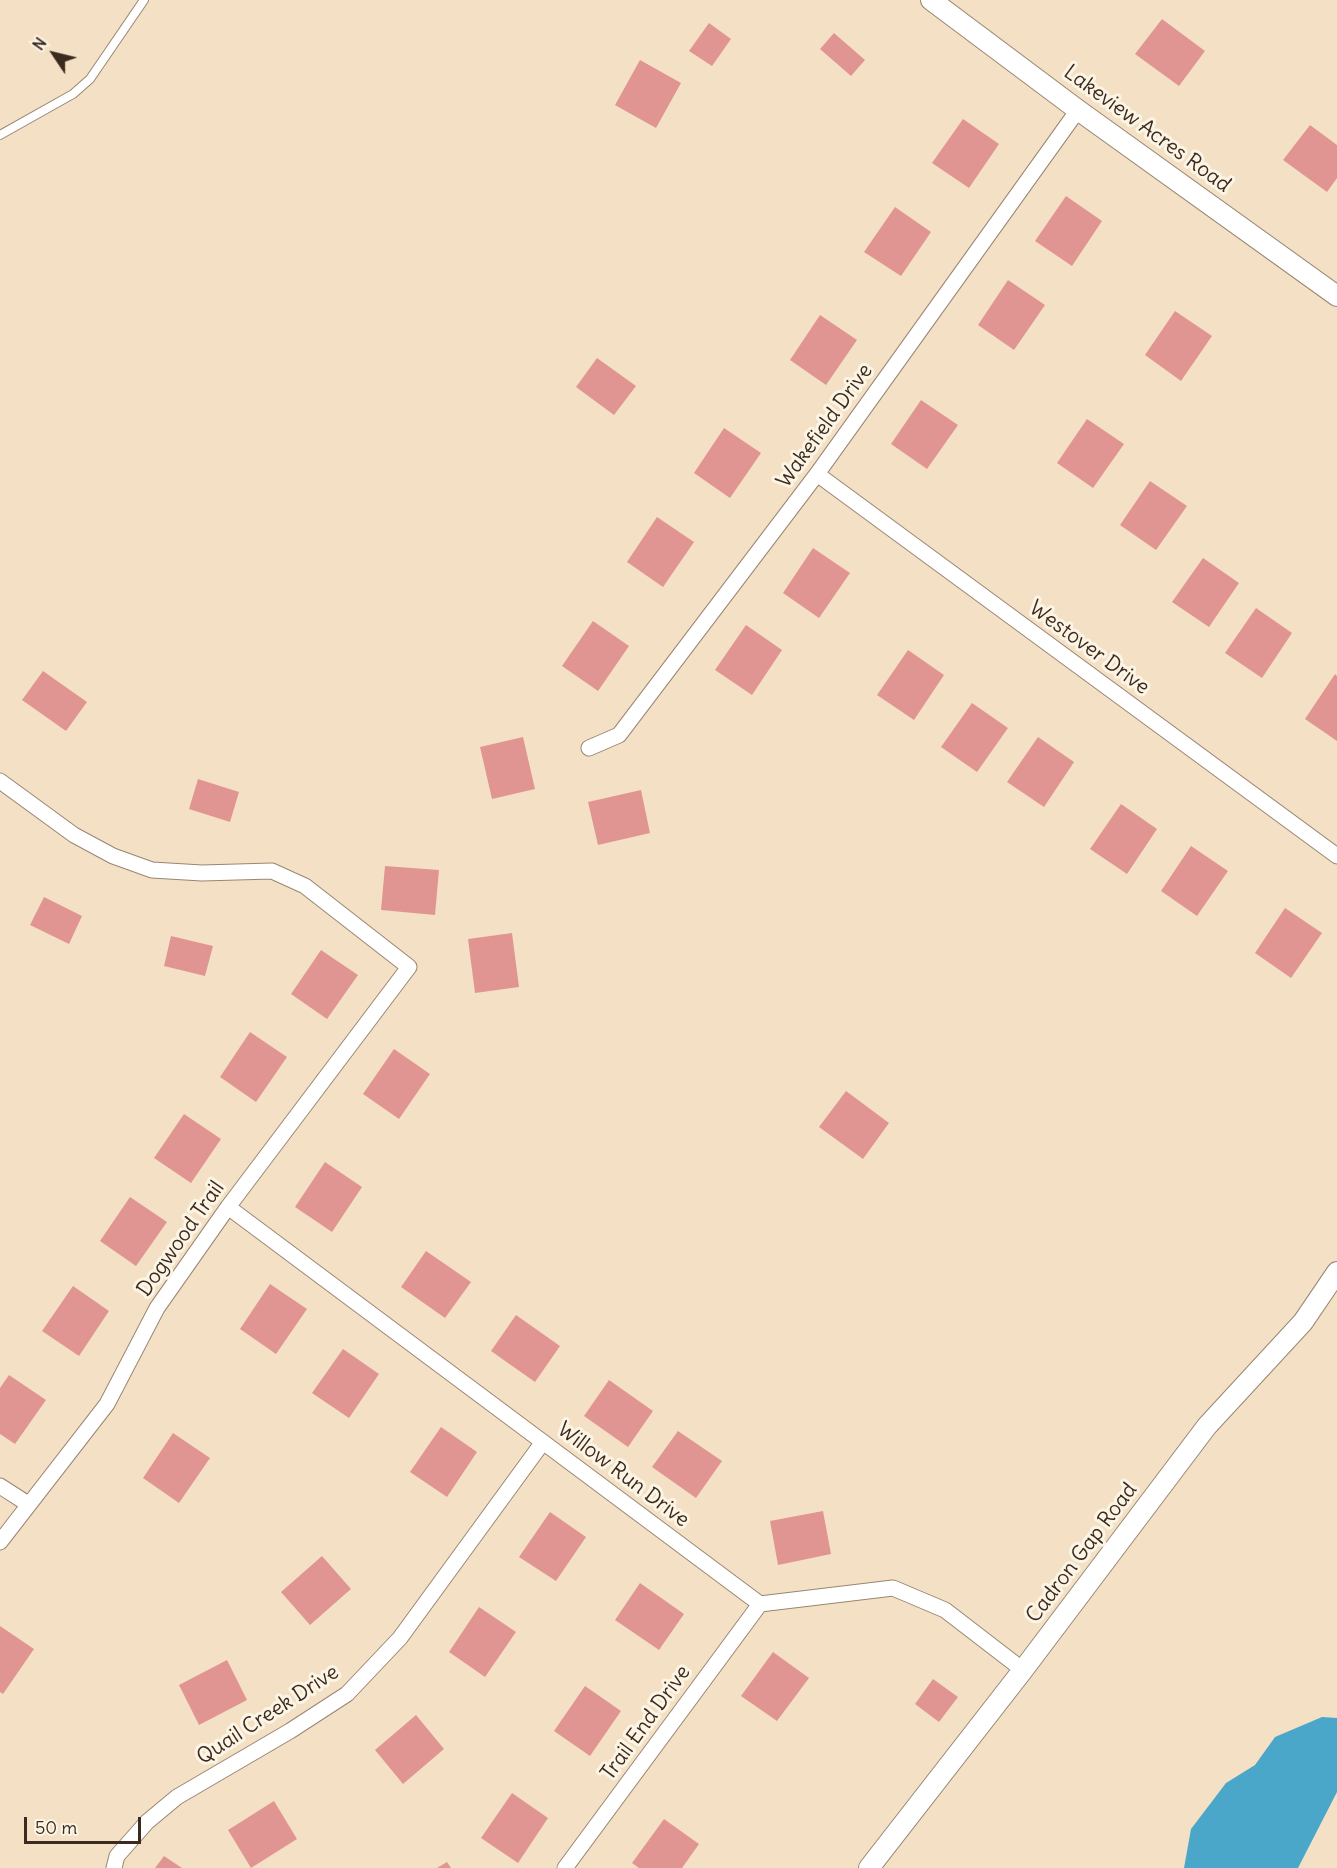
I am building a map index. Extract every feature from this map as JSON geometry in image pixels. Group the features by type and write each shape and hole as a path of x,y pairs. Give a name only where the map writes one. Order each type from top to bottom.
{"street":[{"name":"Lakeview Acres Road","path":"931,0 1078,110 1337,296"},
{"name":"Wakefield Drive","path":"589,748 619,735 817,474 1078,110"},
{"name":"Westover Drive","path":"817,474 1337,856"},
{"name":"Dogwood Trail","path":"0,781 74,835 113,856 152,870 202,873 272,872 305,886 409,967 228,1207 157,1308 107,1404 0,1542"},
{"name":"Willow Run Drive","path":"228,1207 760,1604"},
{"name":"Cadron Gap Road","path":"869,1868 1208,1426 1303,1322 1337,1272"},
{"name":"Quail Creek Drive","path":"114,1868 117,1856 147,1822 177,1797 290,1731 347,1694 400,1638 543,1442"},
{"path":"0,1486 28,1504"},
{"path":"760,1604 893,1588 945,1610 1023,1670"},
{"name":"Trail End Drive","path":"565,1868 760,1604"}],"lane":[{"path":"0,135 73,94 90,79 144,0"}],"water":[{"path":"1322,1717 1337,1718 1337,1792 1298,1868 1184,1868 1191,1829 1226,1783 1255,1765 1275,1737"}],"building":[{"path":"1162,19 1205,51 1179,86 1135,54"},
{"path":"709,23 731,39 712,66 689,51"},
{"path":"834,33 865,60 851,76 820,49"},
{"path":"640,60 681,83 656,128 615,105"},
{"path":"963,119 999,144 969,188 932,163"},
{"path":"1310,125 1337,145 1337,178 1327,192 1283,160"},
{"path":"1066,196 1102,221 1072,266 1035,241"},
{"path":"895,207 931,232 901,276 864,252"},
{"path":"1008,280 1045,305 1014,350 978,325"},
{"path":"1175,311 1212,336 1181,381 1145,355"},
{"path":"820,315 857,340 826,385 790,360"},
{"path":"597,358 636,386 614,415 576,387"},
{"path":"921,400 958,425 927,469 891,444"},
{"path":"1087,419 1124,444 1093,488 1057,463"},
{"path":"724,428 761,453 730,498 694,473"},
{"path":"1150,481 1187,506 1156,550 1120,525"},
{"path":"657,517 694,542 663,587 627,562"},
{"path":"813,548 850,573 819,618 783,593"},
{"path":"1203,558 1239,583 1209,627 1172,602"},
{"path":"1256,608 1292,633 1262,678 1225,653"},
{"path":"593,621 629,646 598,691 562,666"},
{"path":"746,625 782,650 752,695 715,670"},
{"path":"908,650 944,675 914,720 877,695"},
{"path":"43,671 87,702 66,731 22,700"},
{"path":"1335,674 1337,676 1337,741 1305,719"},
{"path":"972,703 1008,728 977,772 941,747"},
{"path":"523,737 535,789 492,799 480,747"},
{"path":"1038,737 1074,762 1044,807 1007,782"},
{"path":"198,779 239,792 230,822 189,809"},
{"path":"641,790 650,833 598,845 588,802"},
{"path":"1121,804 1157,829 1127,874 1090,849"},
{"path":"1191,846 1228,871 1197,916 1161,891"},
{"path":"385,866 439,870 435,915 381,910"},
{"path":"44,897 82,916 69,944 30,925"},
{"path":"1285,908 1322,933 1291,978 1255,953"},
{"path":"512,933 519,987 475,993 468,939"},
{"path":"171,936 213,946 205,976 164,966"},
{"path":"321,950 358,975 327,1019 291,994"},
{"path":"250,1032 287,1057 256,1102 220,1077"},
{"path":"394,1049 430,1074 399,1119 363,1094"},
{"path":"846,1091 889,1123 863,1159 819,1127"},
{"path":"184,1114 221,1139 191,1183 154,1158"},
{"path":"325,1162 362,1187 332,1232 295,1207"},
{"path":"130,1197 167,1222 136,1266 100,1241"},
{"path":"426,1251 471,1282 445,1318 401,1287"},
{"path":"270,1284 307,1309 276,1354 240,1329"},
{"path":"73,1286 109,1311 79,1356 42,1331"},
{"path":"516,1315 560,1346 535,1382 491,1351"},
{"path":"343,1349 379,1374 349,1418 312,1393"},
{"path":"9,1375 46,1400 15,1444 0,1434 0,1388"},
{"path":"609,1380 653,1411 628,1447 584,1416"},
{"path":"441,1427 477,1452 447,1497 410,1472"},
{"path":"678,1431 722,1461 696,1498 652,1467"},
{"path":"173,1433 210,1458 179,1503 143,1478"},
{"path":"823,1511 831,1554 778,1565 770,1521"},
{"path":"550,1512 586,1537 556,1581 519,1557"},
{"path":"322,1556 351,1589 310,1625 281,1592"},
{"path":"640,1583 684,1614 659,1650 615,1620"},
{"path":"479,1607 516,1632 485,1677 449,1652"},
{"path":"0,1626 34,1649 3,1694 0,1692"},
{"path":"773,1652 809,1678 777,1721 741,1696"},
{"path":"227,1660 247,1700 199,1725 179,1685"},
{"path":"933,1679 958,1697 939,1722 915,1704"},
{"path":"585,1686 621,1711 590,1756 554,1731"},
{"path":"416,1715 444,1749 403,1784 375,1750"},
{"path":"512,1793 548,1818 518,1863 481,1838"},
{"path":"274,1801 297,1839 251,1868 228,1830"},
{"path":"664,1819 699,1844 682,1868 639,1868 632,1863"},
{"path":"164,1856 182,1868 155,1868"},
{"path":"447,1862 451,1868 437,1868"}]}
